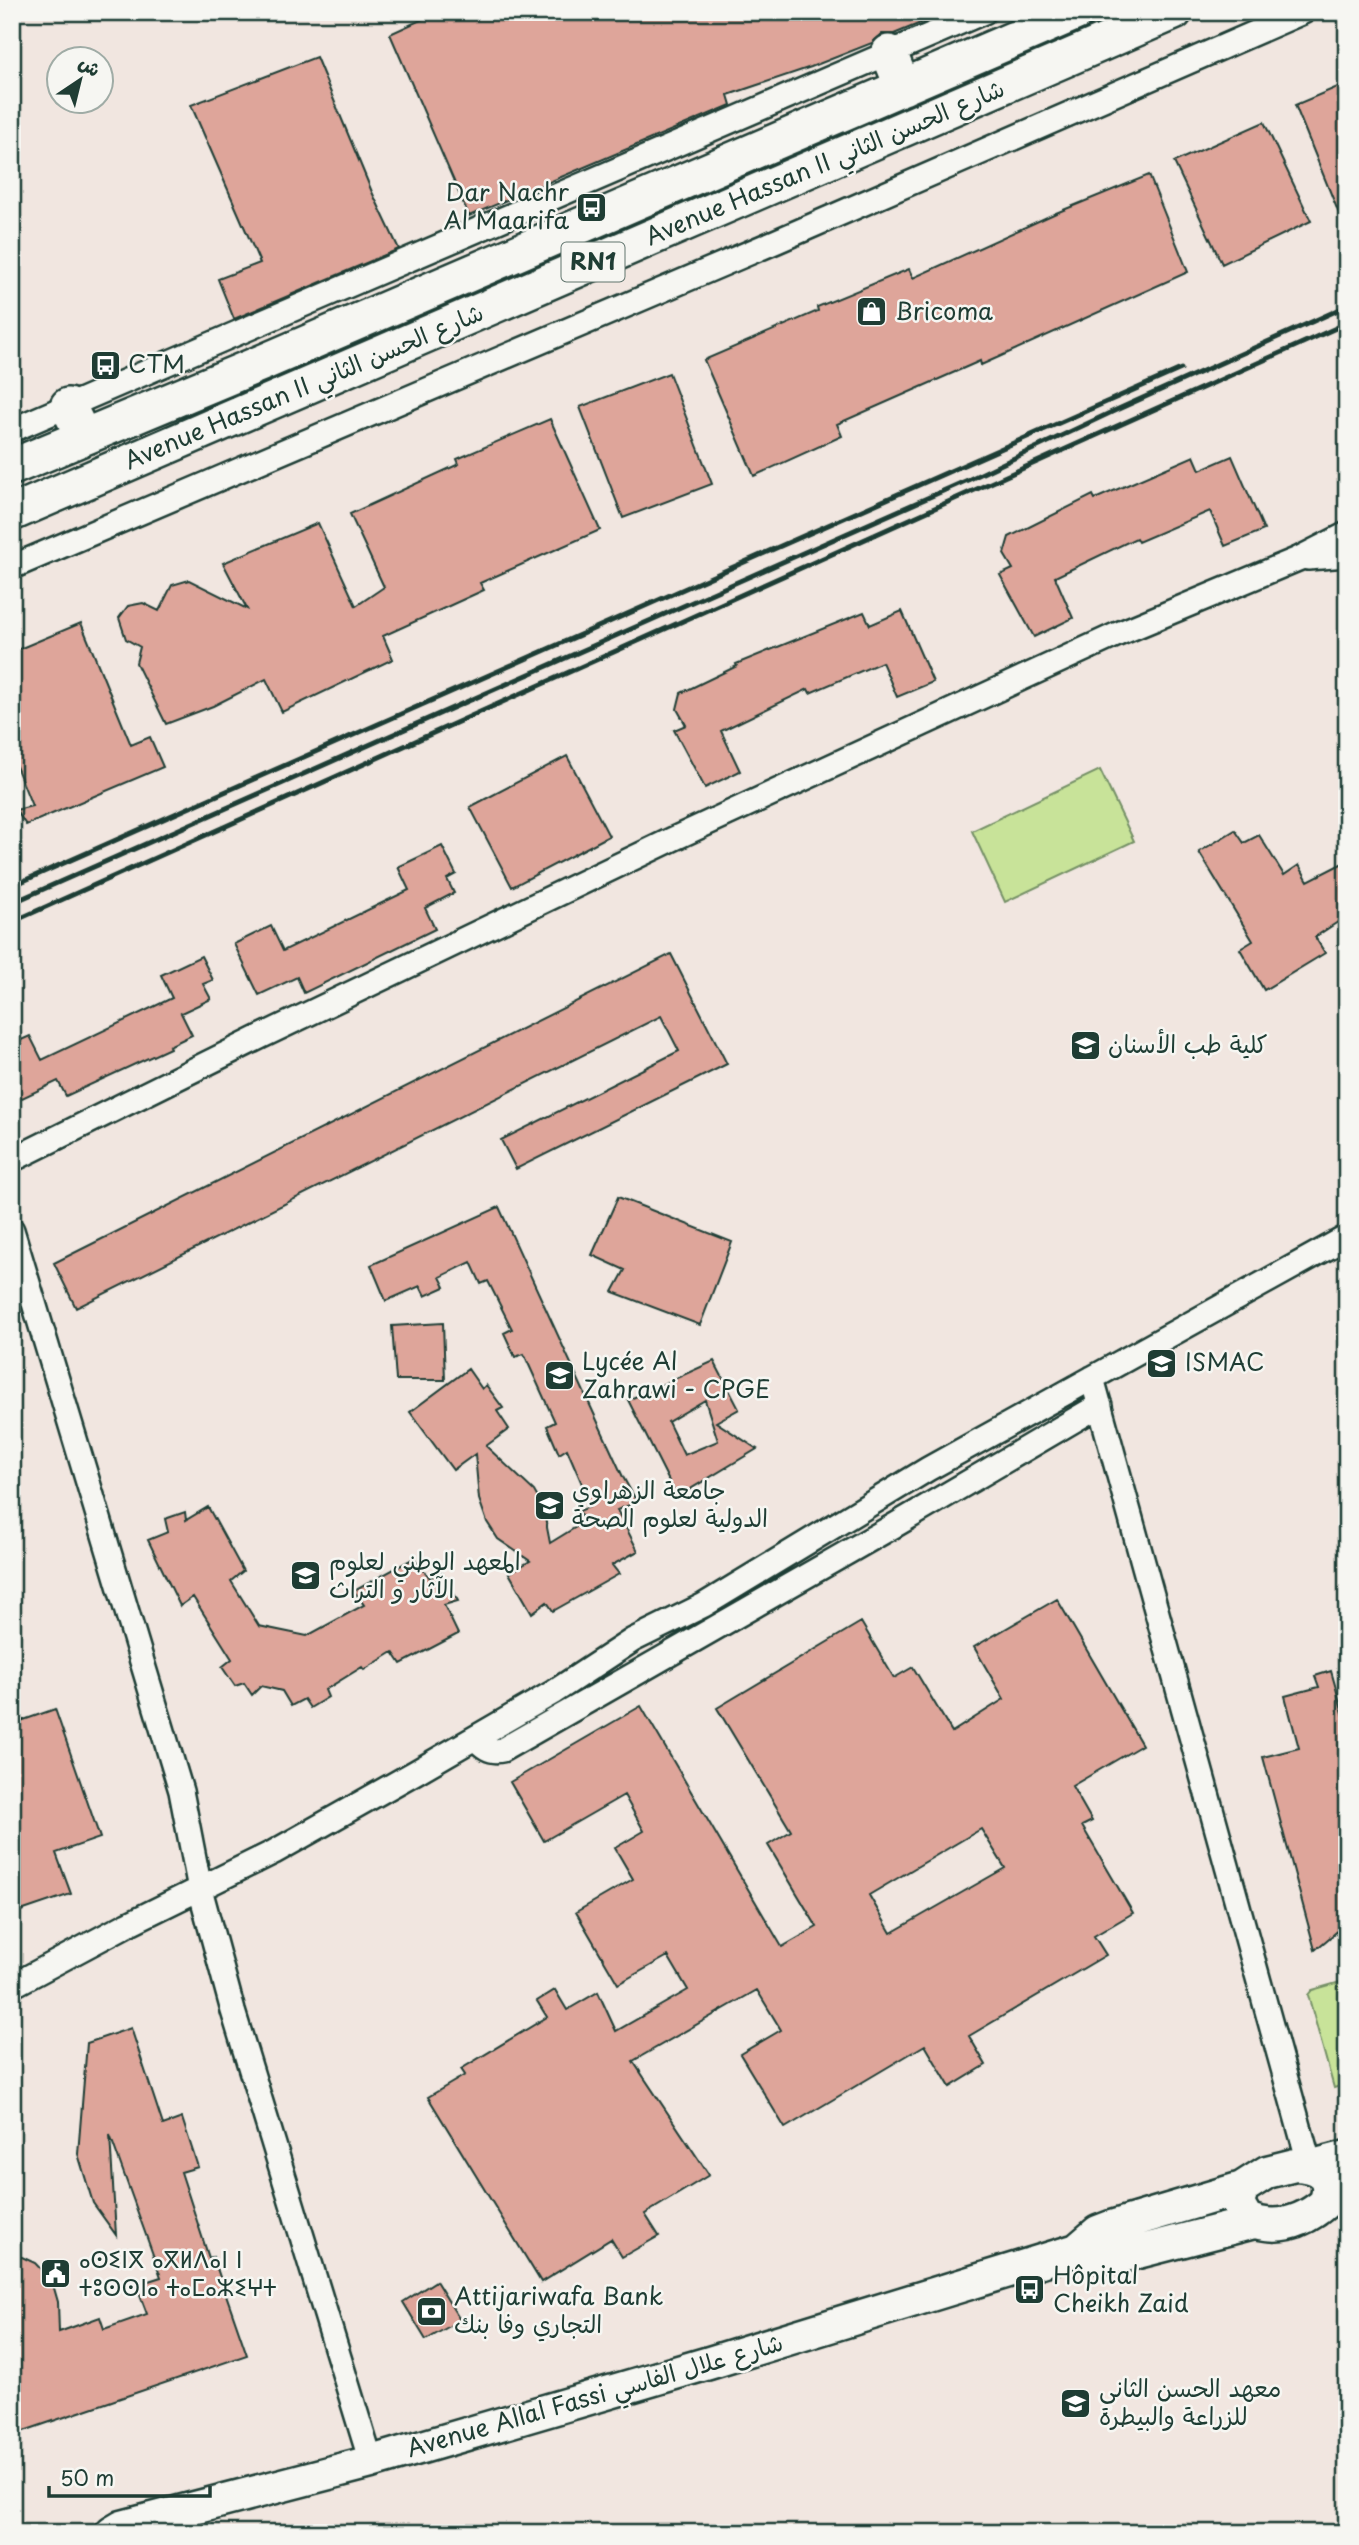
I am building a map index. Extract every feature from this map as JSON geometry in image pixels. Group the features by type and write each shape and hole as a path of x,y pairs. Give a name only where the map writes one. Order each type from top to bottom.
{"main road":[{"name":"Avenue Hassan II شارع الحسن الثاني","path":"12,467 75,421 289,351 1077,12"},
{"name":"Avenue Hassan II شارع الحسن الثاني","path":"12,513 1174,12"},
{"path":"888,53 903,87"}],"street":[{"path":"12,430 75,421 984,12"},
{"path":"12,567 777,242 1303,12"},
{"path":"12,1160 272,1031 673,839 1118,634 1298,559 1347,534"},
{"path":"1298,559 1347,555"},
{"path":"12,1230 181,1791 200,1889 233,2011 372,2462"},
{"path":"12,1986 126,1924 274,1852 554,1692 633,1640 692,1612 928,1469 1347,1237"},
{"path":"1093,1378 1311,2166 1326,2178 1336,2200 1292,2222 1270,2225 1247,2219 1238,2204 1242,2188"},
{"path":"475,1738 487,1749 495,1752 502,1749 1100,1405"},
{"path":"1255,2222 1115,2257 1092,2256 1077,2250 1098,2232 1242,2188 1266,2172 1295,2165 1311,2166 1347,2157"},
{"name":"Avenue Allal Fassi شارع علال الفاسي","path":"113,2531 372,2462 709,2363 1077,2250"}],"green space":[{"path":"1100,770 1134,841 1005,902 972,831"},
{"path":"1347,1980 1347,2084 1334,2088 1308,1995 1312,1990"}],"building":[{"path":"438,12 945,13 894,34 882,34 872,43 811,67 728,95 731,105 469,216 390,34"},
{"path":"316,57 372,192 399,249 234,319 218,279 260,263 191,105"},
{"path":"1347,83 1347,231 1346,231 1295,105"},
{"path":"1264,122 1311,221 1222,264 1174,162"},
{"path":"1149,175 1188,272 981,365 980,361 837,424 842,436 754,476 704,360 818,311 817,307 909,269 913,278 1056,213"},
{"path":"669,373 712,484 623,518 580,407"},
{"path":"550,419 600,530 480,583 484,590 383,636 393,659 282,712 266,679 213,706 166,724 136,663 140,647 126,639 119,618 128,606 143,603 159,611 172,585 189,580 247,609 223,563 318,523 356,606 384,587 350,514 459,464 457,459"},
{"path":"1194,456 1200,470 1232,456 1264,530 1225,546 1210,511 1138,542 1136,538 1055,577 1073,618 1034,637 1000,575 1013,569 1004,554 1009,537 1093,495 1095,499"},
{"path":"902,611 933,682 897,697 882,662 810,693 808,689 721,731 740,771 705,788 674,730 686,725 677,709 681,693 737,666 736,664 864,612 870,625"},
{"path":"81,623 131,745 150,737 163,767 26,825 16,810 32,806 12,756 12,652"},
{"path":"567,756 609,836 512,887 470,807"},
{"path":"1235,830 1244,843 1259,835 1284,875 1299,865 1308,881 1347,861 1347,916 1315,937 1325,953 1264,990 1240,949 1253,941 1199,852"},
{"path":"442,846 456,874 447,879 454,893 425,908 435,929 304,993 297,977 259,995 234,944 271,926 283,951 409,890 398,867"},
{"path":"671,954 727,1064 516,1169 501,1140 679,1051 661,1016 76,1308 54,1263"},
{"path":"201,956 213,980 203,984 211,999 181,1013 192,1035 169,1046 170,1048 66,1096 58,1081 20,1099 12,1084 12,1044 30,1036 42,1060 172,998 161,975"},
{"path":"618,1197 732,1242 700,1325 613,1292 625,1270 592,1255"},
{"path":"499,1207 637,1502 617,1510 638,1551 612,1565 619,1574 553,1611 547,1602 532,1613 509,1573 530,1561 498,1539 487,1522 479,1499 475,1454 453,1470 410,1412 468,1369 482,1389 486,1385 503,1408 497,1411 509,1429 486,1446 534,1491 543,1507 550,1543 584,1522 579,1511 589,1507 583,1496 586,1493 567,1449 559,1454 547,1426 555,1422 524,1354 515,1357 504,1333 512,1329 488,1281 481,1284 471,1262 440,1277 445,1287 425,1296 420,1286 386,1301 371,1265"},
{"path":"443,1323 445,1380 396,1380 392,1326"},
{"path":"714,1361 739,1409 716,1422 757,1449 677,1497 628,1400","holes":["705,1400 718,1441 684,1455 668,1422"]},
{"name":"المعهد الوطني لعلوم الآثار و التراث","path":"208,1507 243,1571 231,1581 259,1626 307,1636 364,1605 354,1591 414,1558 430,1578 441,1571 458,1601 444,1605 458,1634 401,1664 393,1652 364,1670 362,1667 325,1690 328,1697 310,1708 304,1699 291,1706 282,1691 261,1686 252,1695 244,1683 235,1686 222,1667 232,1659 193,1597 180,1606 148,1540 168,1532 165,1519 185,1512 186,1520"},
{"path":"1057,1599 1142,1745 1072,1786 1092,1821 1082,1826 1133,1913 1094,1936 1106,1955 969,2036 986,2065 950,2087 925,2045 785,2128 740,2054 781,2030 757,1990 633,2061 709,2175 645,2214 659,2236 622,2257 611,2239 541,2282 428,2097 465,2075 461,2069 547,2017 537,2001 555,1990 567,2010 598,1992 616,2031 688,1990 668,1956 618,1984 576,1912 633,1879 615,1848 644,1831 624,1795 544,1841 510,1782 641,1706 782,1947 817,1927 768,1845 791,1831 717,1708 861,1622 894,1678 913,1667 952,1732 1004,1699 974,1647","holes":["981,1829 1005,1868 891,1933 869,1895"]},
{"path":"1331,1671 1347,1727 1347,1923 1315,1950 1263,1757 1299,1748 1285,1696 1319,1687 1315,1676"},
{"path":"55,1709 100,1838 56,1853 71,1894 12,1914 12,1724"},
{"path":"131,2028 163,2125 182,2118 198,2167 181,2172 209,2258 213,2257 247,2355 12,2435 12,2258 22,2257 35,2263 52,2281 58,2302 59,2332 100,2317 104,2329 147,2314 136,2285 161,2277 110,2135 116,2235 93,2203 78,2154 87,2043"},
{"name":"Attijariwafa Bank التجاري وفا بنك","path":"436,2281 460,2320 426,2340 403,2302"}],"railway":[{"path":"12,903 970,479 1347,306"},
{"path":"12,922 1347,323"},
{"path":"12,886 1181,369"}],"place":[{"name":"Dar Nachr Al Maarifa","path":"592,207"},
{"name":"Bricoma","path":"872,312"},
{"name":"CTM","path":"105,365"},
{"name":"كلية طب الأسنان","path":"1085,1045"},
{"name":"ISMAC","path":"1162,1363"},
{"name":"Lycée Al Zahrawi - CPGE","path":"559,1376"},
{"name":"جامعة الزهراوي الدولية لعلوم الصحة","path":"549,1505"},
{"name":"المعهد الوطني لعلوم الآثار و التراث","path":"306,1576"},
{"name":"ⴰⵙⵉⵏⴳ ⴰⴳⵍⴷⴰⵏ ⵏ ⵜⵓⵙⵙⵏⴰ ⵜⴰⵎⴰⵣⵉⵖⵜ","path":"56,2274"},
{"name":"Hôpital Cheikh Zaid","path":"1030,2290"},
{"name":"Attijariwafa Bank التجاري وفا بنك","path":"431,2311"},
{"name":"معهد الحسن الثاني للزراعة والبيطرة","path":"1076,2403"}]}
